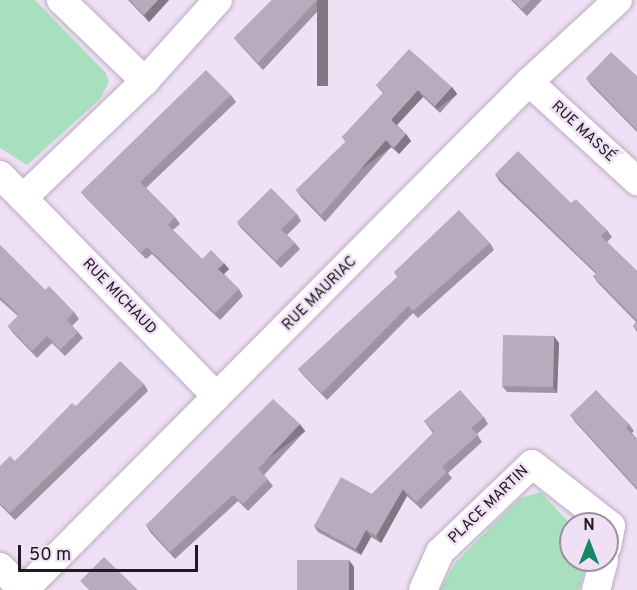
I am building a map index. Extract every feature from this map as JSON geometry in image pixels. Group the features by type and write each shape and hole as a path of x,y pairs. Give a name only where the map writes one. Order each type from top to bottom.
{"street":[{"path":"61,0 145,81"},
{"path":"23,198 145,81 218,0"},
{"name":"RUE MAURIAC","path":"23,590 529,82 618,0"},
{"name":"RUE MASSÉ","path":"529,82 637,181"},
{"name":"RUE MICHAUD","path":"0,175 216,396"},
{"name":"PLACE MARTIN","path":"423,590 440,552 532,464 593,512"},
{"path":"0,567 23,590"},
{"path":"596,590 601,572"}],"green space":[{"path":"0,0 35,0 106,73 109,82 100,99 27,165 0,148"},
{"path":"541,492 559,512 559,572 584,572 579,590 440,590 455,563 520,498"}],"building":[{"path":"130,0 158,0 144,15"},
{"path":"272,0 317,0 258,63 234,38"},
{"path":"513,0 531,0 522,9"},
{"path":"409,49 452,87 435,106 418,90 391,120 406,134 394,148 386,140 321,215 296,190 346,141 342,137 384,92 376,85"},
{"path":"611,52 637,76 637,130 586,78"},
{"path":"206,70 231,95 140,182 175,217 168,225 202,259 211,250 224,263 218,269 239,289 215,313 147,247 141,253 81,192"},
{"path":"518,151 571,203 576,199 607,230 601,236 637,271 637,320 593,276 597,273 495,174"},
{"path":"271,188 297,214 281,229 295,243 276,261 237,222"},
{"path":"459,210 490,243 413,311 408,306 322,393 298,369 397,277 394,272"},
{"path":"0,245 45,290 49,286 74,312 67,320 78,332 60,350 47,336 32,351 8,326 19,315 0,297"},
{"path":"503,335 554,336 553,387 502,386"},
{"path":"120,361 144,384 10,513 0,503 0,466 10,456 15,461 72,403 76,406"},
{"path":"460,390 484,417 471,428 478,435 442,467 447,472 416,502 403,489 376,536 366,530 356,549 314,526 341,477 372,494 434,432 424,421"},
{"path":"596,390 629,424 626,428 637,439 637,488 570,415"},
{"path":"273,399 300,424 258,469 268,479 243,504 233,495 170,552 146,525"},
{"path":"104,557 138,590 89,590 80,581"},
{"path":"297,560 349,560 349,590 297,590"}]}
